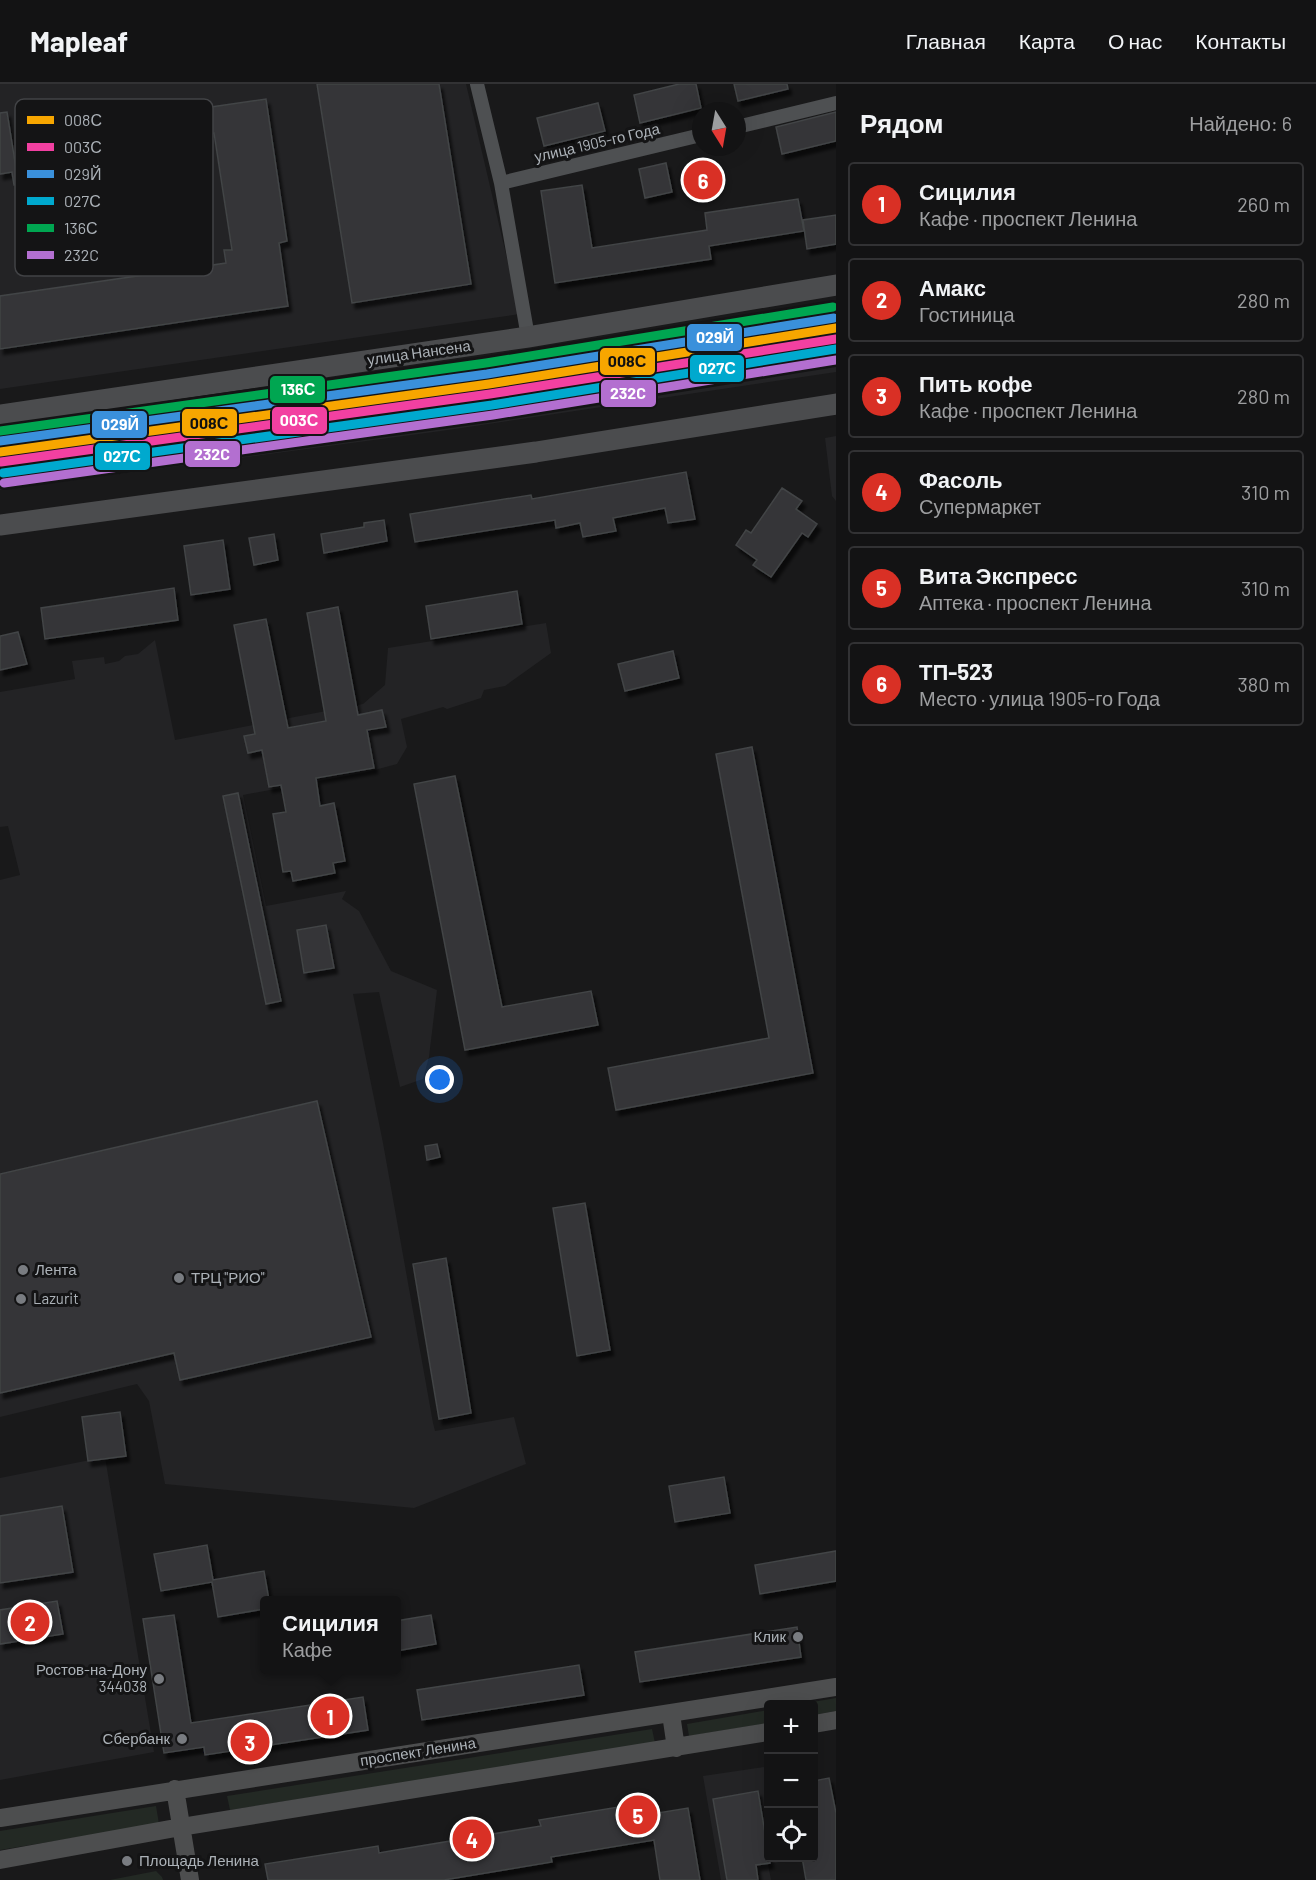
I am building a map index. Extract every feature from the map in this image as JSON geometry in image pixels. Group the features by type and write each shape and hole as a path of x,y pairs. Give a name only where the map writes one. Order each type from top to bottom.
{"main road":[{"name":"улица Нансена","path":"0,415 528,337 836,285"},
{"path":"0,525 536,452 836,404"},
{"name":"проспект Ленина","path":"0,1818 836,1687"},
{"path":"671,1714 676,1748"},
{"path":"818,1723 836,1720"},
{"path":"0,1860 181,1827 764,1733"},
{"path":"175,1789 190,1880"}],"street":[{"path":"477,84 501,183 528,337"},
{"path":"746,125 836,103"},
{"name":"улица 1905-го Года","path":"501,183 692,137"}],"shaded area":[{"path":"0,84 466,84 520,314 0,389"},
{"path":"836,309 836,372 441,431 0,490 0,432 432,375"},
{"path":"836,436 836,501 832,496 825,438"},
{"path":"546,623 551,653 505,686 484,690 481,698 447,709 443,707 401,719 407,747 397,764 367,772 243,795 266,906 346,891 342,899 359,911 391,971 437,990 429,1057 423,1079 400,1087 379,992 353,994 383,1143 435,1431 514,1417 526,1464 414,1508 165,1484 149,1401 137,1384 0,1417 0,880 20,875 8,826 0,827 0,692 75,679 72,661 104,657 105,664 119,661 125,656 138,654 155,640 175,740 363,704 385,685 388,648"},
{"path":"105,1457 154,1752 0,1780 0,1478"},
{"path":"836,1698 836,1711 818,1714 818,1701"},
{"path":"764,1711 764,1724 689,1736 687,1724"},
{"path":"652,1729 655,1743 230,1810 227,1796"},
{"path":"764,1767 764,1862 780,1862 768,1864 771,1880 721,1880 703,1776"},
{"path":"156,1806 159,1824 0,1850 0,1831"},
{"path":"156,1871 163,1880 110,1880"}],"building":[{"path":"317,84 439,84 471,284 352,303"},
{"path":"679,84 696,84 700,102 692,102 692,110 640,123 634,95"},
{"path":"734,84 787,84 788,89 738,101"},
{"path":"266,99 287,241 279,243 288,306 0,349 0,296 137,276 213,276 213,265 226,263 224,250 232,250 213,133 213,107"},
{"path":"598,103 605,131 544,146 537,118"},
{"path":"7,112 15,162 15,185 12,172 0,174 0,113"},
{"path":"836,112 836,141 782,154 776,127"},
{"path":"666,163 672,192 645,198 639,169"},
{"path":"711,172 713,184 695,188 692,176"},
{"path":"582,185 592,248 707,230 705,213 798,199 804,231 709,246 711,259 555,283 541,191"},
{"path":"836,215 836,244 807,249 803,220"},
{"path":"686,472 695,519 668,523 665,508 613,518 616,531 583,537 580,523 556,528 555,520 415,542 410,514 531,495 532,499"},
{"path":"782,488 802,501 796,509 817,524 808,537 802,533 771,577 753,565 757,560 736,545 746,530 751,533"},
{"path":"384,520 387,541 324,553 321,534 364,527 364,523"},
{"path":"274,534 278,560 254,565 249,538"},
{"path":"223,540 230,589 191,595 184,546"},
{"path":"174,588 178,620 45,639 41,608"},
{"path":"517,591 522,624 431,639 426,606"},
{"path":"338,607 358,715 382,710 386,727 367,730 374,768 316,778 320,806 334,803 345,861 333,863 335,873 293,881 291,871 283,872 273,814 286,812 281,785 269,787 262,750 248,753 244,736 255,734 234,625 266,619 288,728 326,721 307,613"},
{"path":"18,632 27,664 0,670 0,636"},
{"path":"673,651 679,678 625,691 618,664"},
{"path":"752,747 813,1073 616,1110 608,1068 769,1038 716,754"},
{"path":"455,776 502,1007 591,991 598,1025 465,1050 414,784"},
{"path":"238,793 281,1001 266,1004 223,796"},
{"path":"326,925 334,968 304,973 297,930"},
{"name":"ТРЦ \"РИО\"","path":"317,1101 371,1337 180,1380 174,1353 0,1393 0,1174"},
{"path":"437,1144 440,1157 427,1160 425,1146"},
{"path":"585,1203 610,1350 577,1356 553,1208"},
{"path":"446,1258 471,1413 439,1419 413,1264"},
{"path":"120,1412 126,1456 88,1461 82,1417"},
{"path":"724,1477 730,1513 675,1522 669,1486"},
{"path":"62,1506 73,1572 0,1583 0,1516"},
{"path":"207,1545 213,1580 264,1571 268,1596 260,1596 260,1610 218,1617 212,1582 161,1591 154,1554"},
{"path":"836,1551 836,1581 760,1594 755,1565"},
{"path":"57,1601 63,1634 0,1644 0,1610"},
{"path":"174,1615 191,1723 363,1697 368,1730 205,1755 204,1747 164,1753 143,1619"},
{"path":"431,1615 436,1644 401,1650 401,1620"},
{"path":"797,1627 801,1657 640,1682 635,1652"},
{"path":"579,1665 584,1695 422,1720 417,1690"},
{"path":"829,1778 836,1813 836,1880 806,1880 803,1862 818,1862 818,1780"},
{"path":"758,1791 764,1827 764,1862 770,1863 756,1865 758,1880 727,1880 713,1799"},
{"path":"649,1802 652,1814 688,1808 700,1880 660,1880 654,1840 551,1857 552,1862 444,1880 268,1880 265,1864 378,1846 379,1853 541,1826 539,1820"}],"transit line":[{"name":"136С","path":"0,431 486,363 833,307"},
{"name":"029Й","path":"0,441 487,374 834,318"},
{"name":"008С","path":"0,452 489,384 836,328"},
{"name":"003С","path":"1,462 490,394 836,339"},
{"name":"027С","path":"3,473 492,405 836,349"},
{"name":"232C","path":"4,483 493,415 836,360"}],"place":[{"name":"ТП-523","path":"703,180"},
{"name":"Лента","path":"23,1270"},
{"name":"ТРЦ \"РИО\"","path":"179,1278"},
{"name":"Lazurit","path":"21,1299"},
{"name":"Амакс","path":"30,1622"},
{"name":"Клик","path":"798,1637"},
{"name":"Ростов-на-Дону 344038","path":"159,1679"},
{"name":"Сицилия","path":"330,1716"},
{"name":"Сбербанк","path":"182,1739"},
{"name":"Пить кофе","path":"250,1742"},
{"name":"Вита Экспресс","path":"638,1815"},
{"name":"Фасоль","path":"472,1839"},
{"name":"Площадь Ленина","path":"127,1861"}]}
